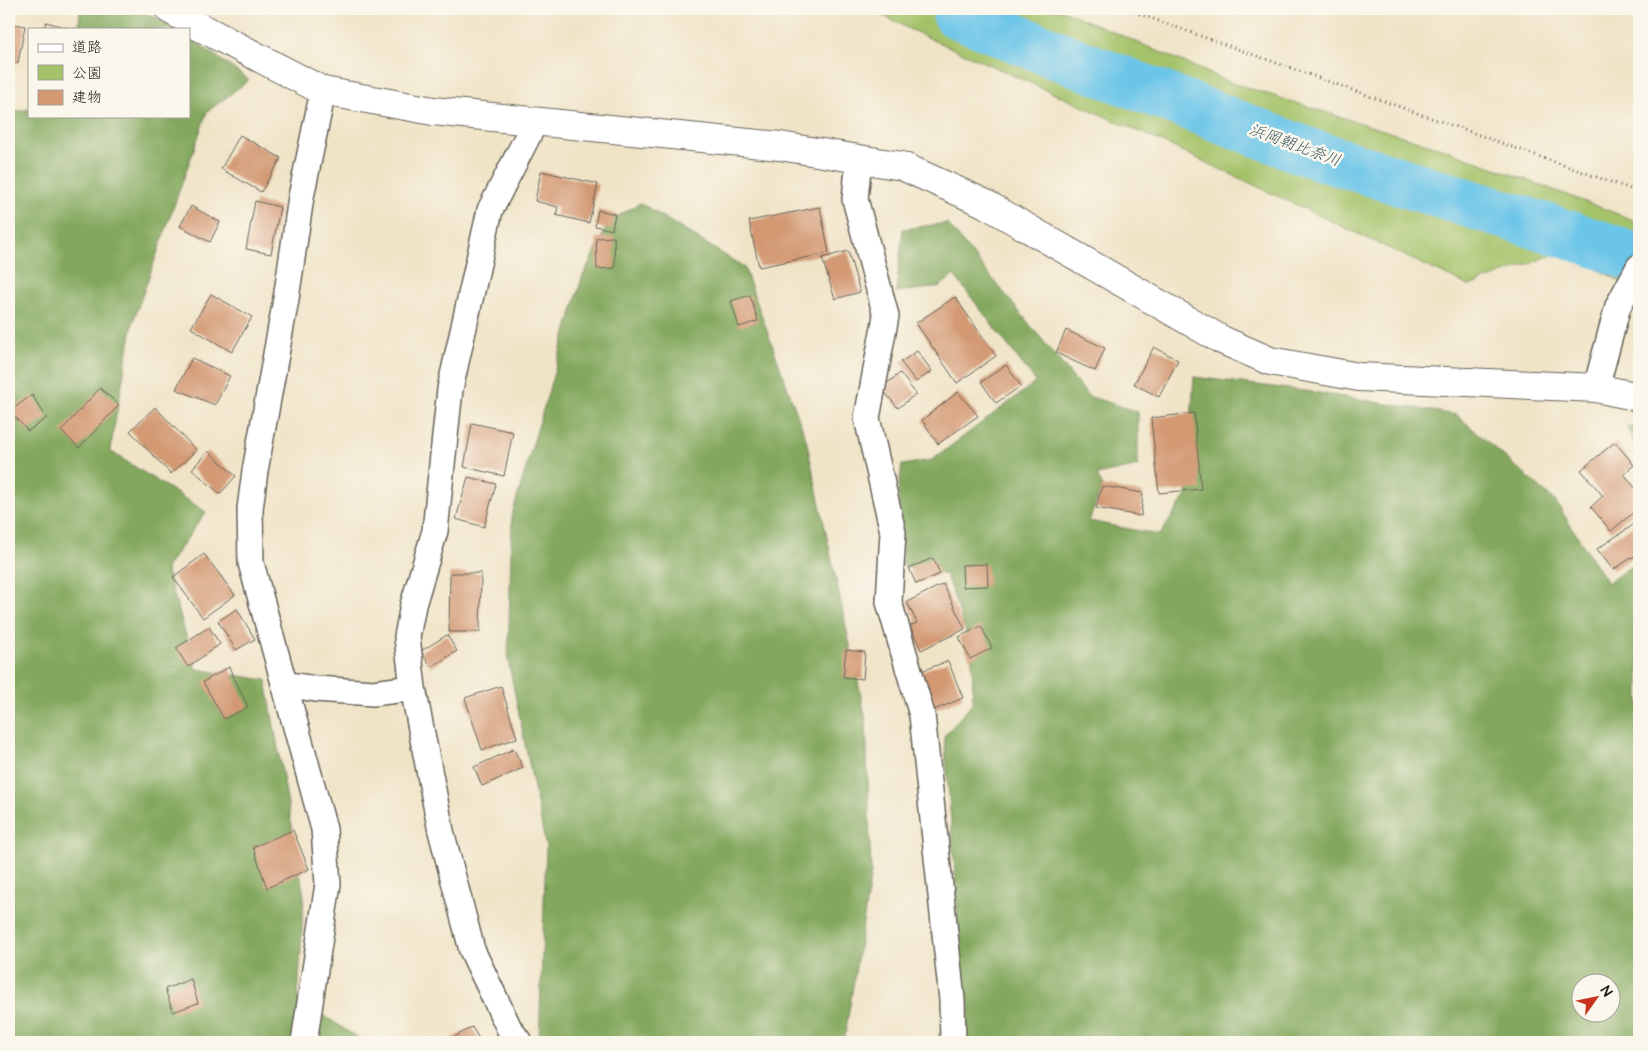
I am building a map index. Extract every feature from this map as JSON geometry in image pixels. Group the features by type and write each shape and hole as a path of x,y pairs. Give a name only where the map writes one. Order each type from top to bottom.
{"street":[{"path":"179,11 202,28 323,91 433,112 780,146 902,166 984,203 1222,340 1270,361 1359,377 1596,388 1639,397"},
{"path":"304,1042 328,884 324,829 251,563 250,509 256,462 286,299 301,197 323,91"},
{"path":"519,1042 509,1028 472,950 441,831 413,688 407,637 412,605 435,531 450,389 490,210 535,122"},
{"path":"859,159 855,199 886,316 867,418 893,532 890,602 922,715 952,1000 953,1042"},
{"path":"1596,388 1618,306 1639,267"},
{"path":"284,684 316,689 373,693 413,688"}],"path":[{"path":"1125,9 1639,192"}],"green space":[{"path":"80,9 139,9 175,28 79,28"},
{"path":"870,9 1060,9 1232,83 1447,150 1639,222 1639,291 1563,251 1469,286 1158,140 909,29"},
{"path":"190,38 249,80 207,112 133,322 110,451 206,512 166,568 196,669 266,680 304,896 298,998 362,1041 9,1042 9,113 28,109 28,118 190,118"},
{"path":"640,203 744,267 806,439 866,720 871,873 844,1042 539,1042 546,847 508,660 512,515 582,278 609,222"},
{"path":"947,223 1088,396 1138,412 1138,466 1097,475 1102,486 1089,521 1160,535 1186,495 1194,377 1313,392 1457,415 1556,502 1607,583 1639,561 1639,1042 959,1042 957,896 944,736 973,703 972,660 965,629 946,575 903,565 898,492 902,465 932,460 1036,382 954,275 939,287 896,292 903,229"},
{"path":"1627,426 1639,427 1639,457"}],"building":[{"path":"46,22 68,28 44,28"},
{"path":"9,23 25,26 18,63 9,62"},
{"path":"240,135 281,158 261,192 221,169"},
{"path":"541,171 598,184 589,223 556,215 558,207 535,201"},
{"path":"255,201 280,207 271,254 246,249"},
{"path":"191,206 220,222 210,242 180,226"},
{"path":"820,207 829,253 759,267 749,221"},
{"path":"598,210 615,214 612,230 595,226"},
{"path":"614,237 615,268 597,269 596,238"},
{"path":"848,251 860,292 835,299 822,258"},
{"path":"211,294 252,317 232,352 191,328"},
{"path":"750,295 758,321 739,327 731,301"},
{"path":"955,297 996,356 957,383 916,323"},
{"path":"1066,330 1105,348 1095,371 1056,353"},
{"path":"1154,347 1178,360 1159,397 1134,384"},
{"path":"917,351 932,371 916,382 901,362"},
{"path":"192,358 230,376 215,405 176,389"},
{"path":"1006,365 1021,386 996,403 981,382"},
{"path":"900,373 916,394 898,408 881,388"},
{"path":"100,388 119,405 79,448 61,431"},
{"path":"958,392 978,416 938,444 922,420"},
{"path":"32,395 47,418 28,431 10,411"},
{"path":"155,407 196,450 171,474 130,431"},
{"path":"1194,413 1201,489 1159,493 1151,418"},
{"path":"472,423 513,432 504,476 464,467"},
{"path":"1615,442 1634,465 1624,474 1639,493 1639,508 1611,531 1591,507 1603,496 1581,470"},
{"path":"208,451 236,476 220,494 192,469"},
{"path":"468,477 496,484 484,527 456,519"},
{"path":"1102,486 1143,493 1141,516 1096,508"},
{"path":"1633,525 1639,534 1639,553 1613,570 1597,549"},
{"path":"204,554 235,595 203,618 173,577"},
{"path":"933,558 940,574 916,584 909,568"},
{"path":"987,564 988,586 963,587 962,565"},
{"path":"450,573 481,573 480,632 449,632"},
{"path":"943,584 965,629 921,650 910,626 917,623 907,602"},
{"path":"237,609 255,639 236,650 218,621"},
{"path":"981,626 992,648 970,659 959,637"},
{"path":"209,627 220,644 188,667 176,648"},
{"path":"447,635 457,651 431,667 421,651"},
{"path":"846,650 865,652 863,679 843,677"},
{"path":"948,661 963,698 934,710 919,672"},
{"path":"229,667 248,707 224,719 203,682"},
{"path":"501,686 517,738 482,750 465,698"},
{"path":"514,749 523,768 482,786 474,767"},
{"path":"293,830 309,869 267,888 253,847"},
{"path":"191,979 198,1003 173,1012 165,989"},
{"path":"472,1027 481,1042 445,1042"}],"waterway":[{"name":"浜岡朝比奈川","path":"951,9 957,14 965,9"},
{"name":"浜岡朝比奈川","path":"957,14 1308,152 1604,246 1639,260"}]}
